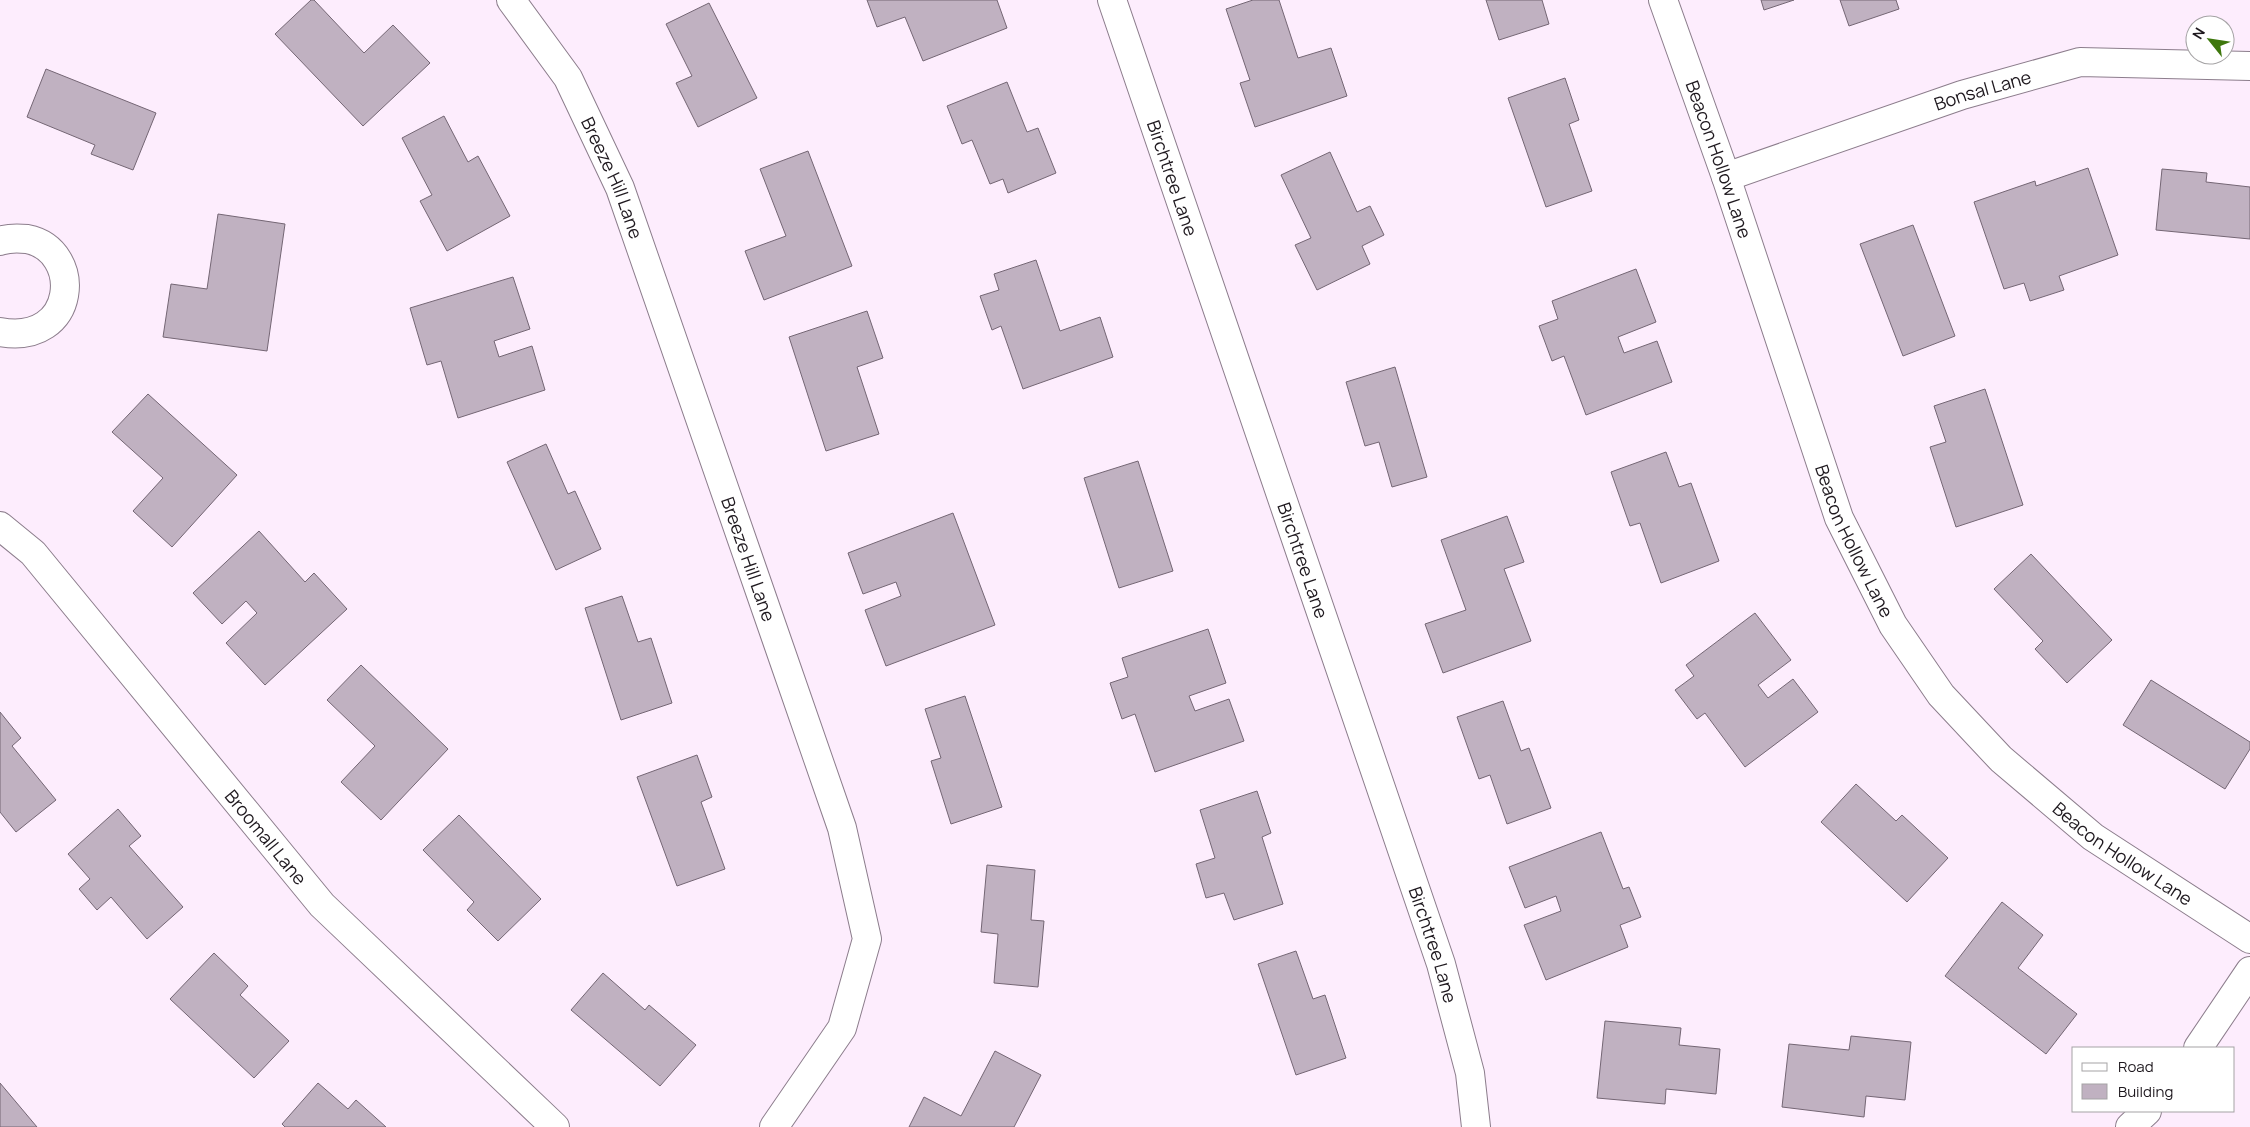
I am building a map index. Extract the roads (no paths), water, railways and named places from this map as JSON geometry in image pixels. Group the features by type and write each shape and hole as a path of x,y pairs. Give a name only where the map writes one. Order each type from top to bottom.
{"street":[{"name":"Breeze Hill Lane","path":"511,0 568,78 620,188 842,828 867,939 842,1028 774,1127"},
{"name":"Birchtree Lane","path":"1112,0 1441,964 1470,1073 1476,1127"},
{"name":"Beacon Hollow Lane","path":"1663,0 1726,177 1839,518 1898,633 1941,695 2001,759 2093,837 2250,939"},
{"name":"Bonsal Lane","path":"1726,177 1962,95 2080,62 2250,66"},
{"path":"0,241 18,238 34,241 49,250 60,263 65,278 64,296 58,312 47,324 33,333 16,335 0,332"},
{"name":"Broomall Lane","path":"0,526 33,553 322,905 556,1127"},
{"path":"2199,1047 2250,971"},
{"path":"2130,1127 2146,1112"}]}
